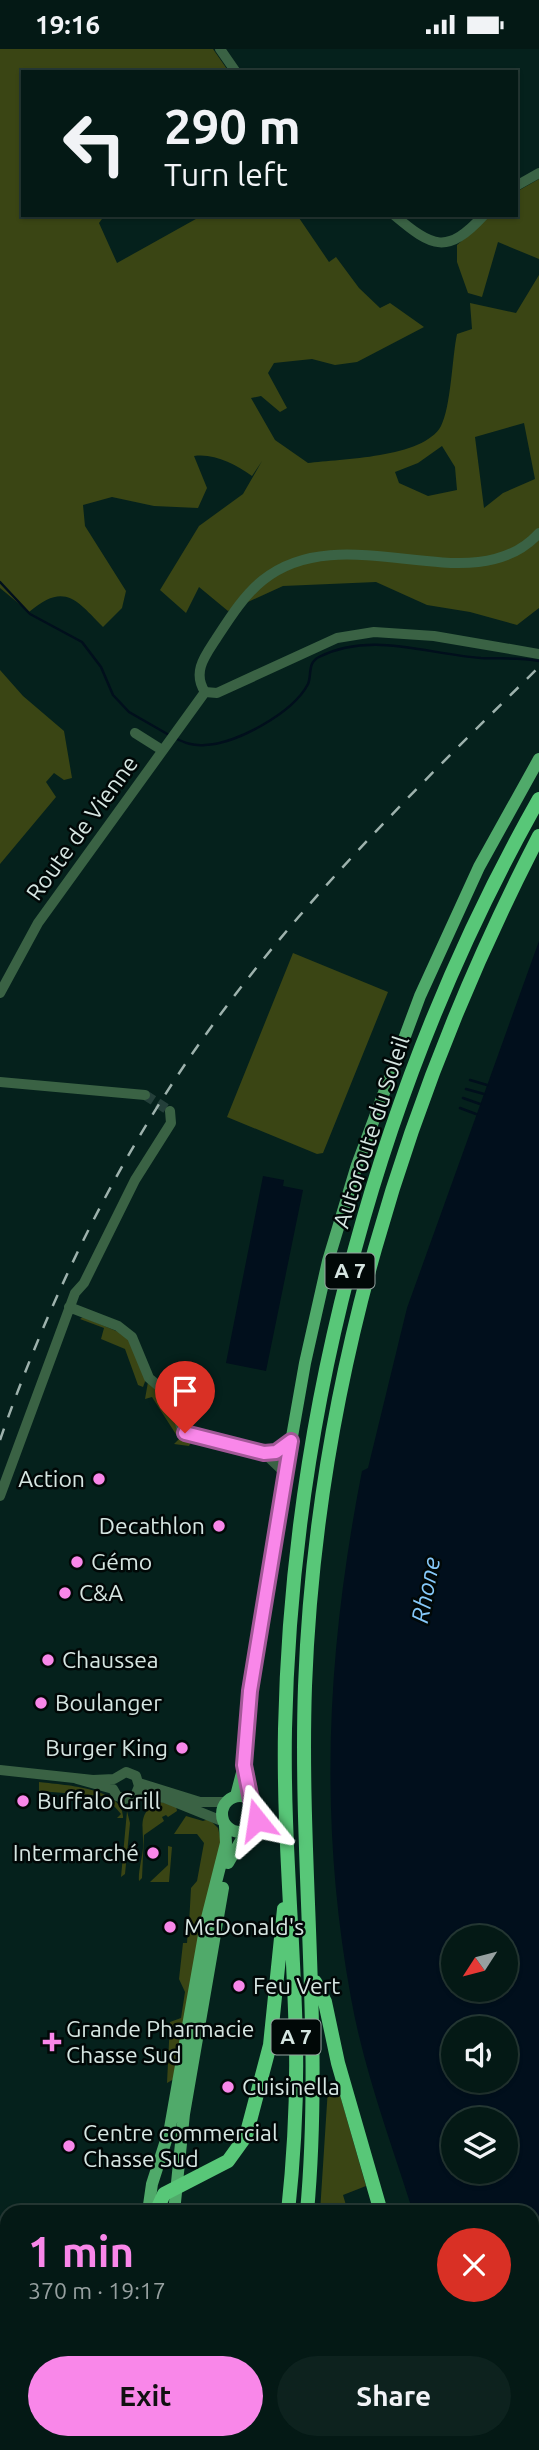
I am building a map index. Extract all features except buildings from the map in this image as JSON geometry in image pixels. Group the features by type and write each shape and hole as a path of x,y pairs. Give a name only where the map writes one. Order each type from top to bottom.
{"highway":[{"name":"Autoroute du Soleil","path":"288,2205 296,2069 285,1732 290,1635 306,1490 336,1328 366,1211 426,1038 474,926 539,799"},
{"name":"Autoroute du Soleil","path":"307,2205 315,2097 304,1826 305,1683 318,1535 345,1370 380,1230 433,1068 474,968 539,836"},
{"path":"158,2205 178,2180 200,2176 235,2155 250,2124 273,2028 280,1933 288,1884"},
{"path":"312,1976 325,2002 338,2063 379,2205"}],"main road":[{"path":"175,2205 184,2113 224,1884 236,1845 257,1820 258,1811 251,1800 244,1765 250,1691 291,1441 316,1310 357,1165 420,996 457,911 502,823 539,759"},
{"path":"154,2205 152,2184 170,2128 207,1918 226,1843 221,1813 231,1799 244,1765"},
{"path":"231,1799 251,1800"},
{"path":"224,1823 237,1833 246,1832"}],"street":[{"path":"220,49 235,70"},
{"path":"518,185 539,173"},
{"path":"396,217 417,234 435,243 447,244 464,236 482,217"},
{"path":"535,653 434,636 374,632 337,638 216,693 205,692 199,683 200,668 221,632 263,580 296,562 324,554 350,553 445,563 478,561 512,551 539,533"},
{"name":"Route de Vienne","path":"0,993 38,923 205,692"},
{"path":"135,733 168,741"},
{"path":"0,1082 145,1095"},
{"path":"0,1496 75,1293 84,1283 135,1180 171,1123 170,1111"},
{"path":"69,1307 118,1326 132,1337 149,1378 175,1401 185,1433 264,1453 276,1452 291,1441"},
{"path":"264,1453 286,1474"},
{"path":"0,1770 113,1784"},
{"path":"113,1784 126,1772 133,1774 138,1788"},
{"path":"113,1784 117,1796 125,1799 138,1788"},
{"path":"138,1788 189,1803 224,1823"},
{"path":"189,1803 231,1799"}],"green space":[{"path":"0,49 213,49 228,70 21,70 21,217 104,217 99,223 117,263 199,217 298,217 329,262 336,257 359,288 380,308 390,303 424,327 357,362 335,365 312,359 274,363 268,373 287,408 280,412 261,396 251,398 275,440 308,463 400,451 432,437 441,426 447,407 457,334 472,329 470,303 516,313 539,275 539,608 517,625 470,612 427,605 376,582 283,586 228,611 199,587 186,613 160,590 199,526 243,494 262,461 252,476 224,460 209,456 194,456 207,488 198,508 154,506 112,497 83,505 85,526 126,591 122,608 103,627 77,602 61,596 41,603 29,612 0,588","holes":["524,423 535,479 503,493 484,508 475,437","442,446 455,467 457,490 428,496 399,483 395,472 418,463"]},
{"path":"539,179 539,259 498,242 482,297 468,293 457,262 457,245 489,217 518,217 518,191"},
{"path":"0,670 23,696 64,731 72,778 64,780 54,773 46,782 56,797 0,864"},
{"path":"293,953 388,992 323,1153 317,1154 227,1117"},
{"path":"83,1317 128,1336 146,1379 143,1387 138,1385 125,1349 101,1339 104,1328 80,1319"},
{"path":"148,1382 172,1405 178,1430 191,1442 189,1446 174,1444 179,1439 152,1397 145,1399"},
{"path":"39,1782 103,1794 121,1808 123,1818 117,1818 121,1814 108,1799 101,1802 102,1796 39,1791"},
{"path":"161,1802 176,1806 177,1811 168,1817 162,1817 164,1821 144,1835 142,1878 139,1881 143,1821 148,1810"},
{"path":"127,1811 130,1823 125,1874 121,1877"},
{"path":"186,1816 203,1821 209,1819 218,1828 221,1841 174,2079 167,2083 170,2022 181,2018 185,1992 179,1979 183,1943 187,1943 188,1929 185,1925 189,1924 191,1888 197,1881 204,1843 197,1834 174,1834"},
{"path":"168,1846 172,1847 169,1882 150,1882 168,1865"},
{"path":"328,2088 338,2088 366,2186 343,2195 346,2205 320,2205"}],"water":[{"name":"Rhone","path":"539,941 539,2205 411,2205 356,2025 341,1931 334,1864 331,1734 341,1603 362,1471 368,1468 407,1308"},
{"path":"263,1176 284,1180 283,1186 303,1190 266,1371 226,1363"}],"waterway":[{"path":"0,582 30,614 82,642 101,667 113,695 129,712 169,735"},
{"path":"175,738 186,743 205,745 232,739 262,725 301,695 308,684 311,666 315,660 339,649 399,646 460,656 539,661"},
{"path":"470,1080 487,1085"},
{"path":"466,1089 484,1094"},
{"path":"463,1098 480,1104"},
{"path":"460,1108 476,1114"}],"tunnel":[{"path":"145,1095 170,1111"}],"railway":[{"path":"0,1440 40,1336 86,1235 139,1137 199,1044 276,943 360,848 539,667"}],"place":[{"name":"Action","path":"99,1479"},
{"name":"Decathlon","path":"219,1526"},
{"name":"Gémo","path":"77,1562"},
{"name":"C&A","path":"65,1593"},
{"name":"Chaussea","path":"48,1660"},
{"name":"Boulanger","path":"41,1703"},
{"name":"Burger King","path":"182,1748"},
{"name":"Buffalo Grill","path":"23,1801"},
{"name":"Intermarché","path":"153,1853"},
{"name":"McDonald's","path":"170,1927"},
{"name":"Feu Vert","path":"239,1986"},
{"name":"Grande Pharmacie Chasse Sud","path":"52,2042"},
{"name":"Cuisinella","path":"228,2087"},
{"name":"Centre commercial Chasse Sud","path":"69,2146"}],"route":[{"path":"185,1433 197,1439 264,1453 282,1450 291,1441 250,1691 244,1765 251,1800 258,1811 257,1820"}]}
